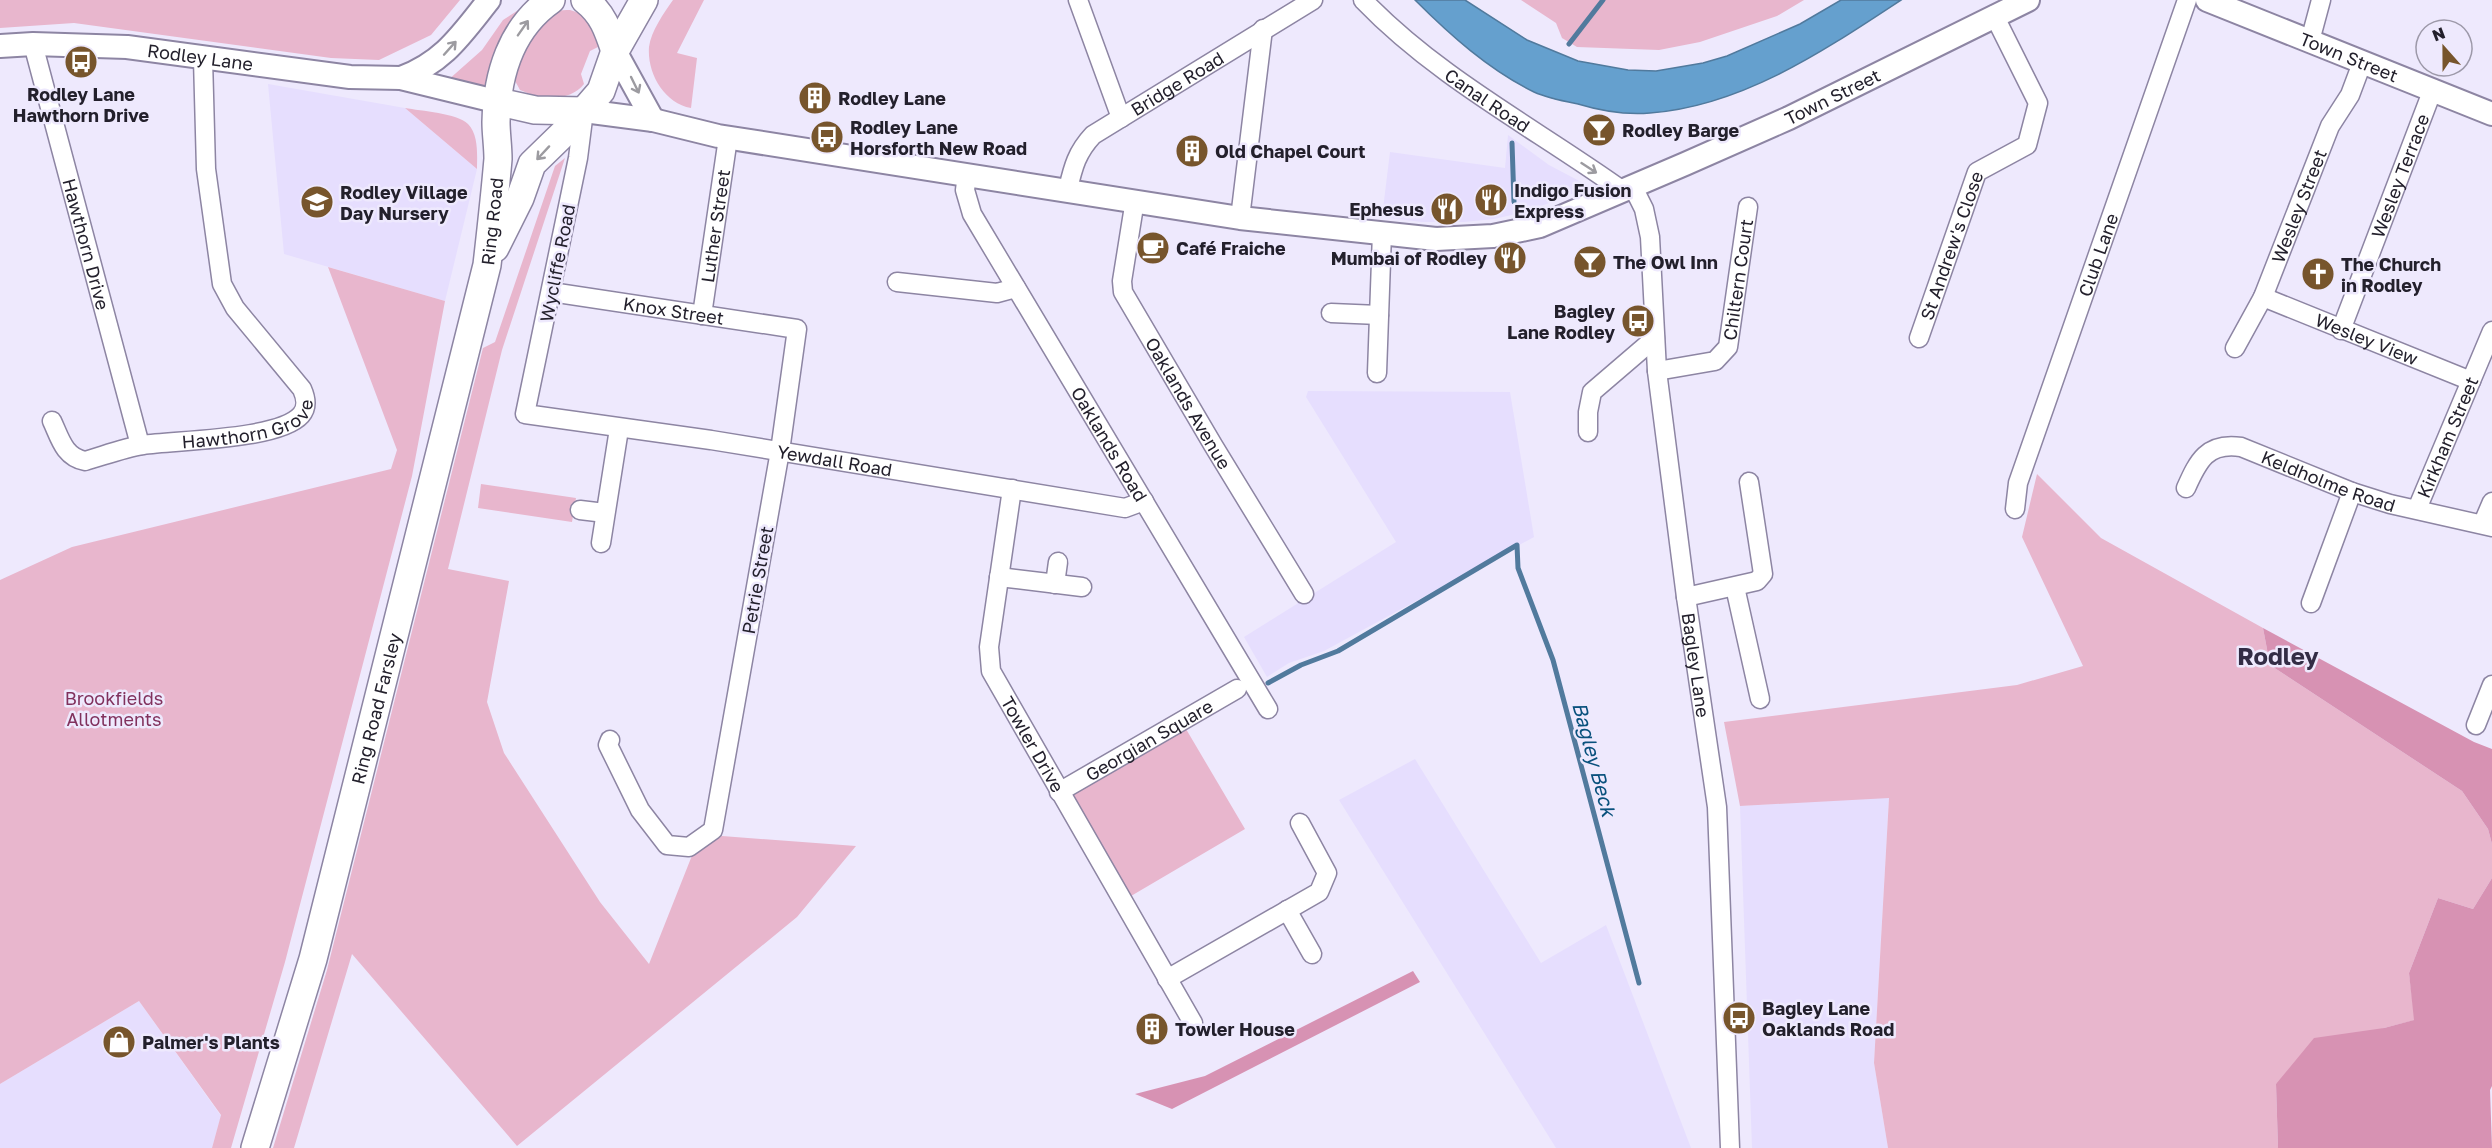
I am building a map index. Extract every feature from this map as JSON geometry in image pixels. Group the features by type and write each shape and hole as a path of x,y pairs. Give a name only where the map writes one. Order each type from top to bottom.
{"highway":[{"name":"Ring Road","path":"487,265 498,155 496,120 502,75 510,48 537,10 551,0"},
{"path":"585,0 605,21 615,51"},
{"name":"Ring Road","path":"487,265 520,198 532,164 601,91 615,51 644,0"},
{"path":"499,102 535,110 584,111"},
{"name":"Ring Road Farsley","path":"255,1148 313,959 487,265"}],"main road":[{"name":"Rodley Lane","path":"401,78 421,70 442,57 489,0"},
{"name":"Town Street","path":"1628,189 1789,118 2028,0"},
{"name":"Town Street","path":"2208,0 2492,114"},
{"name":"Rodley Lane","path":"0,46 33,44 127,47 350,77 401,78 499,102"},
{"path":"615,51 654,120"},
{"path":"584,111 654,120 728,138 1068,189 1240,218 1436,239 1493,236 1540,226 1628,189"}],"street":[{"path":"1078,0 1121,118"},
{"name":"Bridge Road","path":"1068,189 1073,163 1081,148 1093,135 1313,0"},
{"name":"Canal Road","path":"1363,0 1390,28 1448,74 1554,145 1628,189"},
{"name":"Club Lane","path":"2015,509 2018,483 2187,0"},
{"path":"2310,41 2321,0"},
{"name":"St Andrew's Close","path":"1919,338 1977,172 2027,145 2038,103 1994,15"},
{"path":"1240,218 1263,29"},
{"name":"Hawthorn Drive","path":"33,44 140,445"},
{"name":"Hawthorn Grove","path":"52,421 65,449 76,459 85,461 140,445 241,435 265,430 291,422 300,416 305,408 306,398 302,389 235,308 222,284 206,169 203,58"},
{"name":"Wesley Street","path":"2235,348 2263,297 2330,126 2350,95 2362,63"},
{"name":"Wesley Terrace","path":"2341,330 2433,89"},
{"name":"Wycliffe Road","path":"525,414 578,158 584,111"},
{"name":"Luther Street","path":"702,315 728,138"},
{"name":"Oaklands Road","path":"967,174 965,190 967,202 1268,709"},
{"name":"Bagley Lane","path":"1628,189 1644,209 1650,237 1657,371 1686,597 1717,807 1730,1148"},
{"name":"Oaklands Avenue","path":"1134,200 1122,281 1123,292 1213,446 1304,594"},
{"name":"Chiltern Court","path":"1657,371 1715,361 1728,347 1748,207"},
{"path":"1377,373 1382,233"},
{"path":"897,282 997,293 1016,288"},
{"name":"Knox Street","path":"551,291 797,328"},
{"name":"Wesley View","path":"2263,297 2471,381"},
{"path":"1331,313 1379,315"},
{"name":"Petrie Street","path":"610,740 608,745 640,810 667,845 689,847 713,830 780,451 797,328"},
{"name":"Kirkham Street","path":"2417,509 2492,331"},
{"path":"1588,432 1588,412 1592,392 1654,338"},
{"name":"Yewdall Road","path":"525,414 780,451 1125,508 1144,501"},
{"path":"601,543 619,429"},
{"name":"Keldholme Road","path":"2186,488 2195,467 2205,455 2227,445 2241,447 2352,492 2390,504 2488,525"},
{"path":"1686,597 1757,581 1763,574 1749,482"},
{"name":"Towler Drive","path":"1012,489 989,647 991,671 1193,1023"},
{"path":"2311,603 2352,492"},
{"path":"2488,525 2492,502"},
{"path":"580,510 605,513"},
{"path":"1055,584 1058,562"},
{"path":"999,577 1082,587"},
{"path":"1735,587 1760,699"},
{"path":"2476,725 2492,685"},
{"name":"Georgian Square","path":"1059,792 1237,689"},
{"path":"1167,979 1319,892 1327,873 1300,823"},
{"path":"1287,910 1312,954"}],"shaded area":[{"path":"268,84 405,108 477,169 445,301 284,254"},
{"path":"1508,135 1549,165 1585,184 1584,189 1529,211 1494,219 1422,222 1382,217 1390,152 1505,168"},
{"path":"1308,391 1510,392 1534,537 1324,651 1289,663 1267,677 1244,637 1396,542 1306,397"},
{"path":"2263,628 2474,742 2492,749 2492,844 2488,829 2462,791 2270,665"},
{"path":"1415,759 1541,963 1606,925 1691,1148 1556,1148 1339,800"},
{"path":"1889,797 1874,1063 1888,1148 1752,1148 1740,806"},
{"path":"2492,878 2492,1086 2490,1090 2492,1148 2278,1148 2276,1084 2314,1038 2384,1028 2414,1020 2409,973 2438,898 2473,909"},
{"path":"1413,971 1420,982 1172,1109 1135,1094 1205,1076"},
{"name":"Palmer's Plants","path":"139,1001 221,1116 212,1148 0,1148 0,1084"}],"green space":[{"path":"0,0 460,0 431,35 379,60 331,58 74,23 0,28"},
{"path":"673,0 704,0 677,53 697,58 691,108 681,105 665,93 654,76 649,57 652,35"},
{"path":"1521,0 1804,0 1777,16 1700,42 1659,50 1577,47 1562,38 1556,23"},
{"path":"520,9 523,11 489,87 447,81 482,50 503,20"},
{"path":"570,10 586,19 597,41 598,47 590,51 581,74 584,84 570,94 554,98 536,96 520,90 514,79 535,31 549,16 558,11"},
{"path":"405,108 456,117 468,124 476,140 477,169"},
{"path":"565,158 502,350 448,569 509,581 487,702 504,753 600,902 649,964 693,853 722,836 856,846 797,917 517,1146 352,954 294,1148 273,1148 327,970 483,348 495,342 555,166"},
{"name":"Brookfields Allotments","path":"328,267 445,301 412,476 285,962 231,1148 212,1148 221,1115 139,1001 0,1084 0,580 72,547 391,469 397,450"},
{"path":"2037,474 2101,538 2263,628 2270,665 2462,791 2488,829 2492,844 2492,878 2473,909 2438,898 2409,973 2415,1020 2384,1028 2276,1084 2278,1148 1888,1148 1874,1063 1889,798 1740,806 1724,722 2017,685 2083,666 2022,537"},
{"path":"481,484 576,498 572,522 478,508"},
{"path":"1186,729 1245,829 1131,896 1073,795"}],"water":[{"path":"1415,0 1465,0 1527,40 1578,61 1628,70 1656,71 1703,63 1727,56 1800,24 1841,0 1901,0 1813,56 1750,87 1684,108 1650,113 1622,113 1544,96 1517,83 1471,51"}],"waterway":[{"name":"Bagley Beck","path":"1569,44 1603,0"},
{"name":"Bagley Beck","path":"1512,143 1514,202"},
{"name":"Bagley Beck","path":"1268,683 1301,665 1338,651 1517,545 1518,568 1553,660 1639,983"}],"place":[{"name":"Rodley Lane Hawthorn Drive","path":"81,62"},
{"name":"Rodley Lane","path":"815,98"},
{"name":"Rodley Barge","path":"1599,130"},
{"name":"Rodley Lane Horsforth New Road","path":"827,137"},
{"name":"Old Chapel Court","path":"1192,151"},
{"name":"Indigo Fusion Express","path":"1491,200"},
{"name":"Rodley Village Day Nursery","path":"317,202"},
{"name":"Ephesus","path":"1447,209"},
{"name":"Café Fraiche","path":"1153,248"},
{"name":"Mumbai of Rodley","path":"1510,258"},
{"name":"The Owl Inn","path":"1590,262"},
{"name":"The Church in Rodley","path":"2318,274"},
{"name":"Bagley Lane Rodley","path":"1638,321"},
{"name":"Bagley Lane Oaklands Road","path":"1739,1018"},
{"name":"Towler House","path":"1152,1029"},
{"name":"Palmer's Plants","path":"119,1042"}],"district":[{"name":"Rodley","path":"2278,655"}]}
